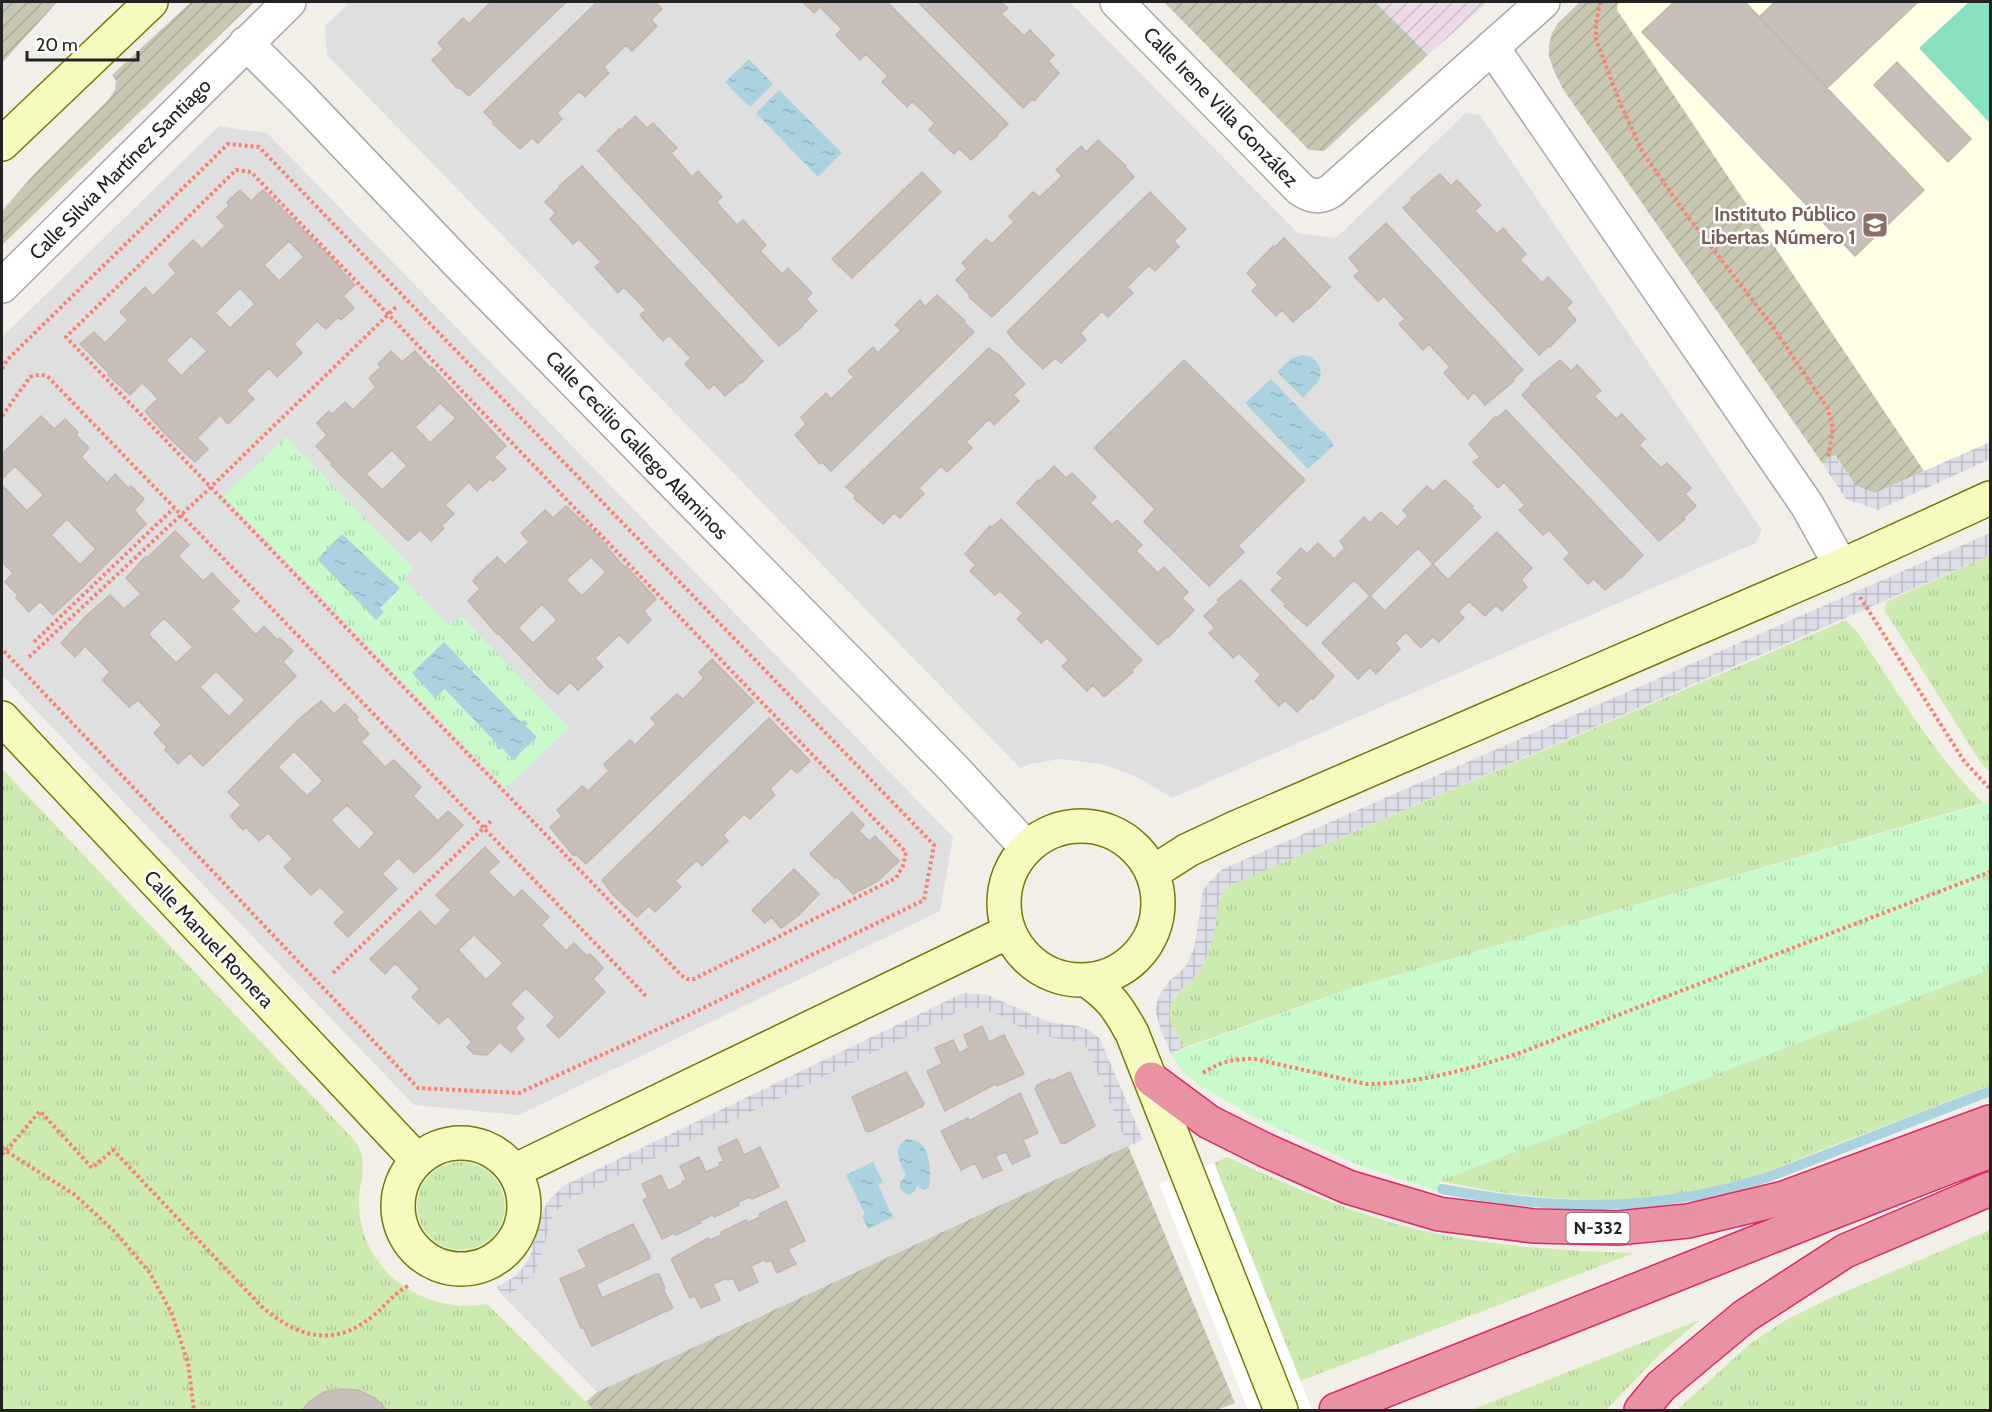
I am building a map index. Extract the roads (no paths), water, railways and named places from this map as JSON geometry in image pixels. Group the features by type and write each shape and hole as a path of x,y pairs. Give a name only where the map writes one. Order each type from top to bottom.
{"highway":[{"name":"N-332","path":"1163,1088 1209,1122 1348,1187 1439,1214 1534,1226 1606,1228 1688,1221 1784,1198 1990,1122"},
{"path":"1336,1410 1990,1151"},
{"path":"1641,1410 1661,1386 1745,1316 1845,1251 1990,1189"}],"street":[{"path":"2,144 151,2"},
{"name":"Calle Silvia Martínez Santiago","path":"2,286 289,2"},
{"name":"Calle Irene Villa González","path":"1117,2 1300,189 1312,196 1331,191 1492,47"},
{"path":"1543,2 1492,47 1807,505 1841,566"},
{"name":"Calle Cecilio Gallego Alaminos","path":"246,44 953,768 1026,847"},
{"path":"1152,873 1188,850 1235,828 1841,566 1990,498"},
{"name":"Calle Manuel Romera","path":"2,718 417,1160"},
{"path":"1068,825 1094,826 1118,835 1139,851 1152,873 1159,896 1156,920 1147,943 1132,962 1118,971 1088,981 1063,978 1040,969 1021,953 1008,932 1003,910 1004,888 1011,867 1026,847 1044,834 1068,825"},
{"path":"514,1172 1008,932"},
{"path":"1132,962 1127,998 1132,1034"},
{"path":"1088,981 1118,1007 1163,1088 1188,1173 1281,1410"},
{"path":"450,1143 468,1143 486,1148 502,1157 514,1172 523,1189 525,1209 521,1229 511,1246 496,1260 478,1268 458,1270 439,1266 420,1255 406,1239 398,1219 398,1198 404,1177 417,1160 432,1149 450,1143"}],"water":[{"path":"749,59 773,84 750,107 725,82"},
{"path":"779,90 842,153 818,177 756,113"},
{"path":"1301,355 1315,360 1321,373 1317,383 1303,398 1277,372 1291,359"},
{"path":"1271,379 1322,432 1324,431 1334,445 1308,469 1245,403"},
{"path":"342,534 400,588 380,608 384,612 376,620 317,559"},
{"path":"444,642 521,722 524,720 528,723 526,726 537,737 513,760 502,748 499,750 496,747 498,745 445,689 435,698 412,673"},
{"path":"907,1139 921,1144 930,1165 929,1188 924,1190 917,1186 914,1192 908,1195 900,1189 900,1183 906,1175 898,1156 899,1147"},
{"path":"873,1162 883,1182 878,1185 893,1217 868,1229 862,1216 865,1214 846,1175"}],"waterway":[{"path":"1442,1189 1484,1196 1567,1204 1607,1205 1688,1197 1771,1176 1990,1091"}],"place":[{"name":"Instituto Público Libertas Número 1","path":"1875,225"}]}
